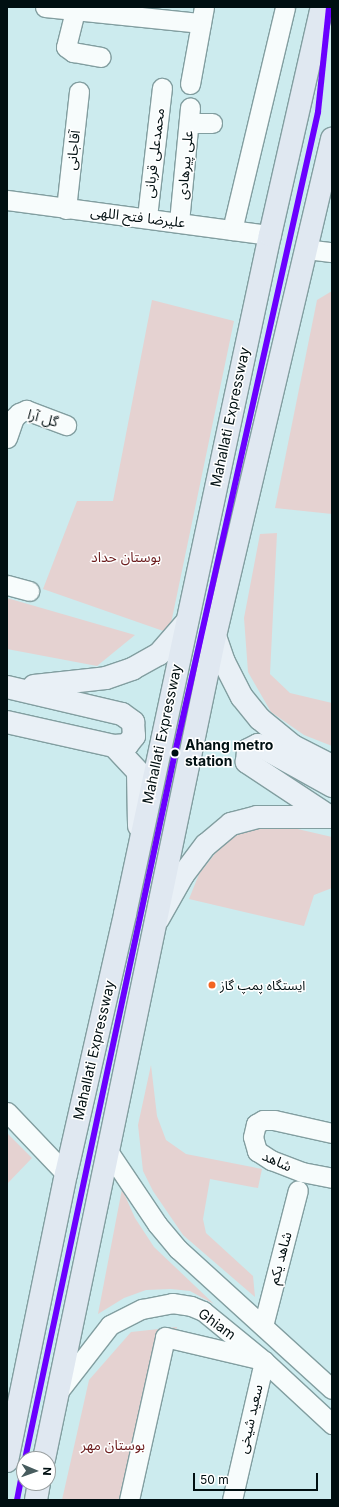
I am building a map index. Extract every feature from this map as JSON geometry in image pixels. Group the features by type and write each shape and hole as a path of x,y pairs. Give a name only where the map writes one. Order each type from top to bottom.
{"highway":[{"name":"Mahallati Expressway","path":"7,1461 66,1174 140,842 185,624 270,235 322,7"},
{"path":"46,1451 215,636 332,139"}],"main road":[{"path":"7,687 71,683 120,674 159,654 185,624"},
{"path":"215,636 224,662 242,697 260,719 293,746 332,766"},
{"path":"7,687 122,714 133,722 134,736 126,745 114,746 7,722"},
{"path":"114,746 138,772 140,842"},
{"path":"331,817 247,762 248,750 258,746 332,786"},
{"path":"156,922 183,875 206,845 231,824 258,817 331,817"}],"street":[{"path":"45,7 75,11 202,15 190,84"},
{"path":"232,230 285,7"},
{"path":"75,11 66,47 73,52 101,57"},
{"name":"محمدعلی قربانی","path":"147,217 162,88"},
{"name":"آقاجانی","path":"66,209 79,92"},
{"name":"علی پیرهادی","path":"179,222 189,115 212,123"},
{"name":"علیرضا فتح اللهی","path":"7,200 66,209 147,217 270,235"},
{"path":"306,249 332,252"},
{"name":"گل آرا","path":"7,438 19,413 26,410 66,425"},
{"path":"7,585 29,591"},
{"path":"7,1112 66,1174"},
{"name":"شاهد","path":"332,1133 274,1120 263,1120 256,1124 253,1137 257,1151 271,1160 302,1172 332,1178"},
{"name":"Ghiam","path":"108,1151 157,1224 178,1249 332,1389"},
{"name":"شاهد یکم","path":"262,1326 298,1190"},
{"name":"Ghiam","path":"58,1392 110,1325 142,1309 172,1303 191,1306 203,1311 264,1361 332,1424"},
{"path":"229,1333 235,1320 248,1313"},
{"path":"129,1500 166,1337 264,1361"},
{"name":"سعید شیخی","path":"232,1500 264,1361"}],"green space":[{"path":"332,291 332,514 275,508 317,300"},
{"name":"بوستان حداد","path":"152,300 234,321 169,633 43,589 77,501 113,501"},
{"path":"277,533 270,674 290,693 332,703 332,746 304,735 271,712 248,672 244,618 260,534"},
{"path":"7,598 135,635 97,666 7,649"},
{"path":"254,825 289,827 332,837 332,888 314,895 304,926 189,899 199,874 225,841"},
{"path":"151,1065 157,1116 166,1140 186,1154 262,1169 258,1188 210,1179 203,1219 206,1233 253,1276 255,1297 183,1235 153,1191 143,1171 138,1125"},
{"path":"7,1133 32,1158 7,1184"},
{"path":"122,1189 135,1218 154,1247 214,1304 190,1291 171,1289 146,1290 124,1298 98,1314"},
{"name":"بوستان مهر","path":"177,1327 139,1500 62,1500 89,1380 131,1332"}],"transit line":[{"path":"27,1451 175,753 318,112 329,7"},
{"path":"17,1500 19,1491"}],"place":[{"name":"Ahang metro station","path":"175,753"},
{"name":"ایستگاه پمپ گاز","path":"212,985"}]}
